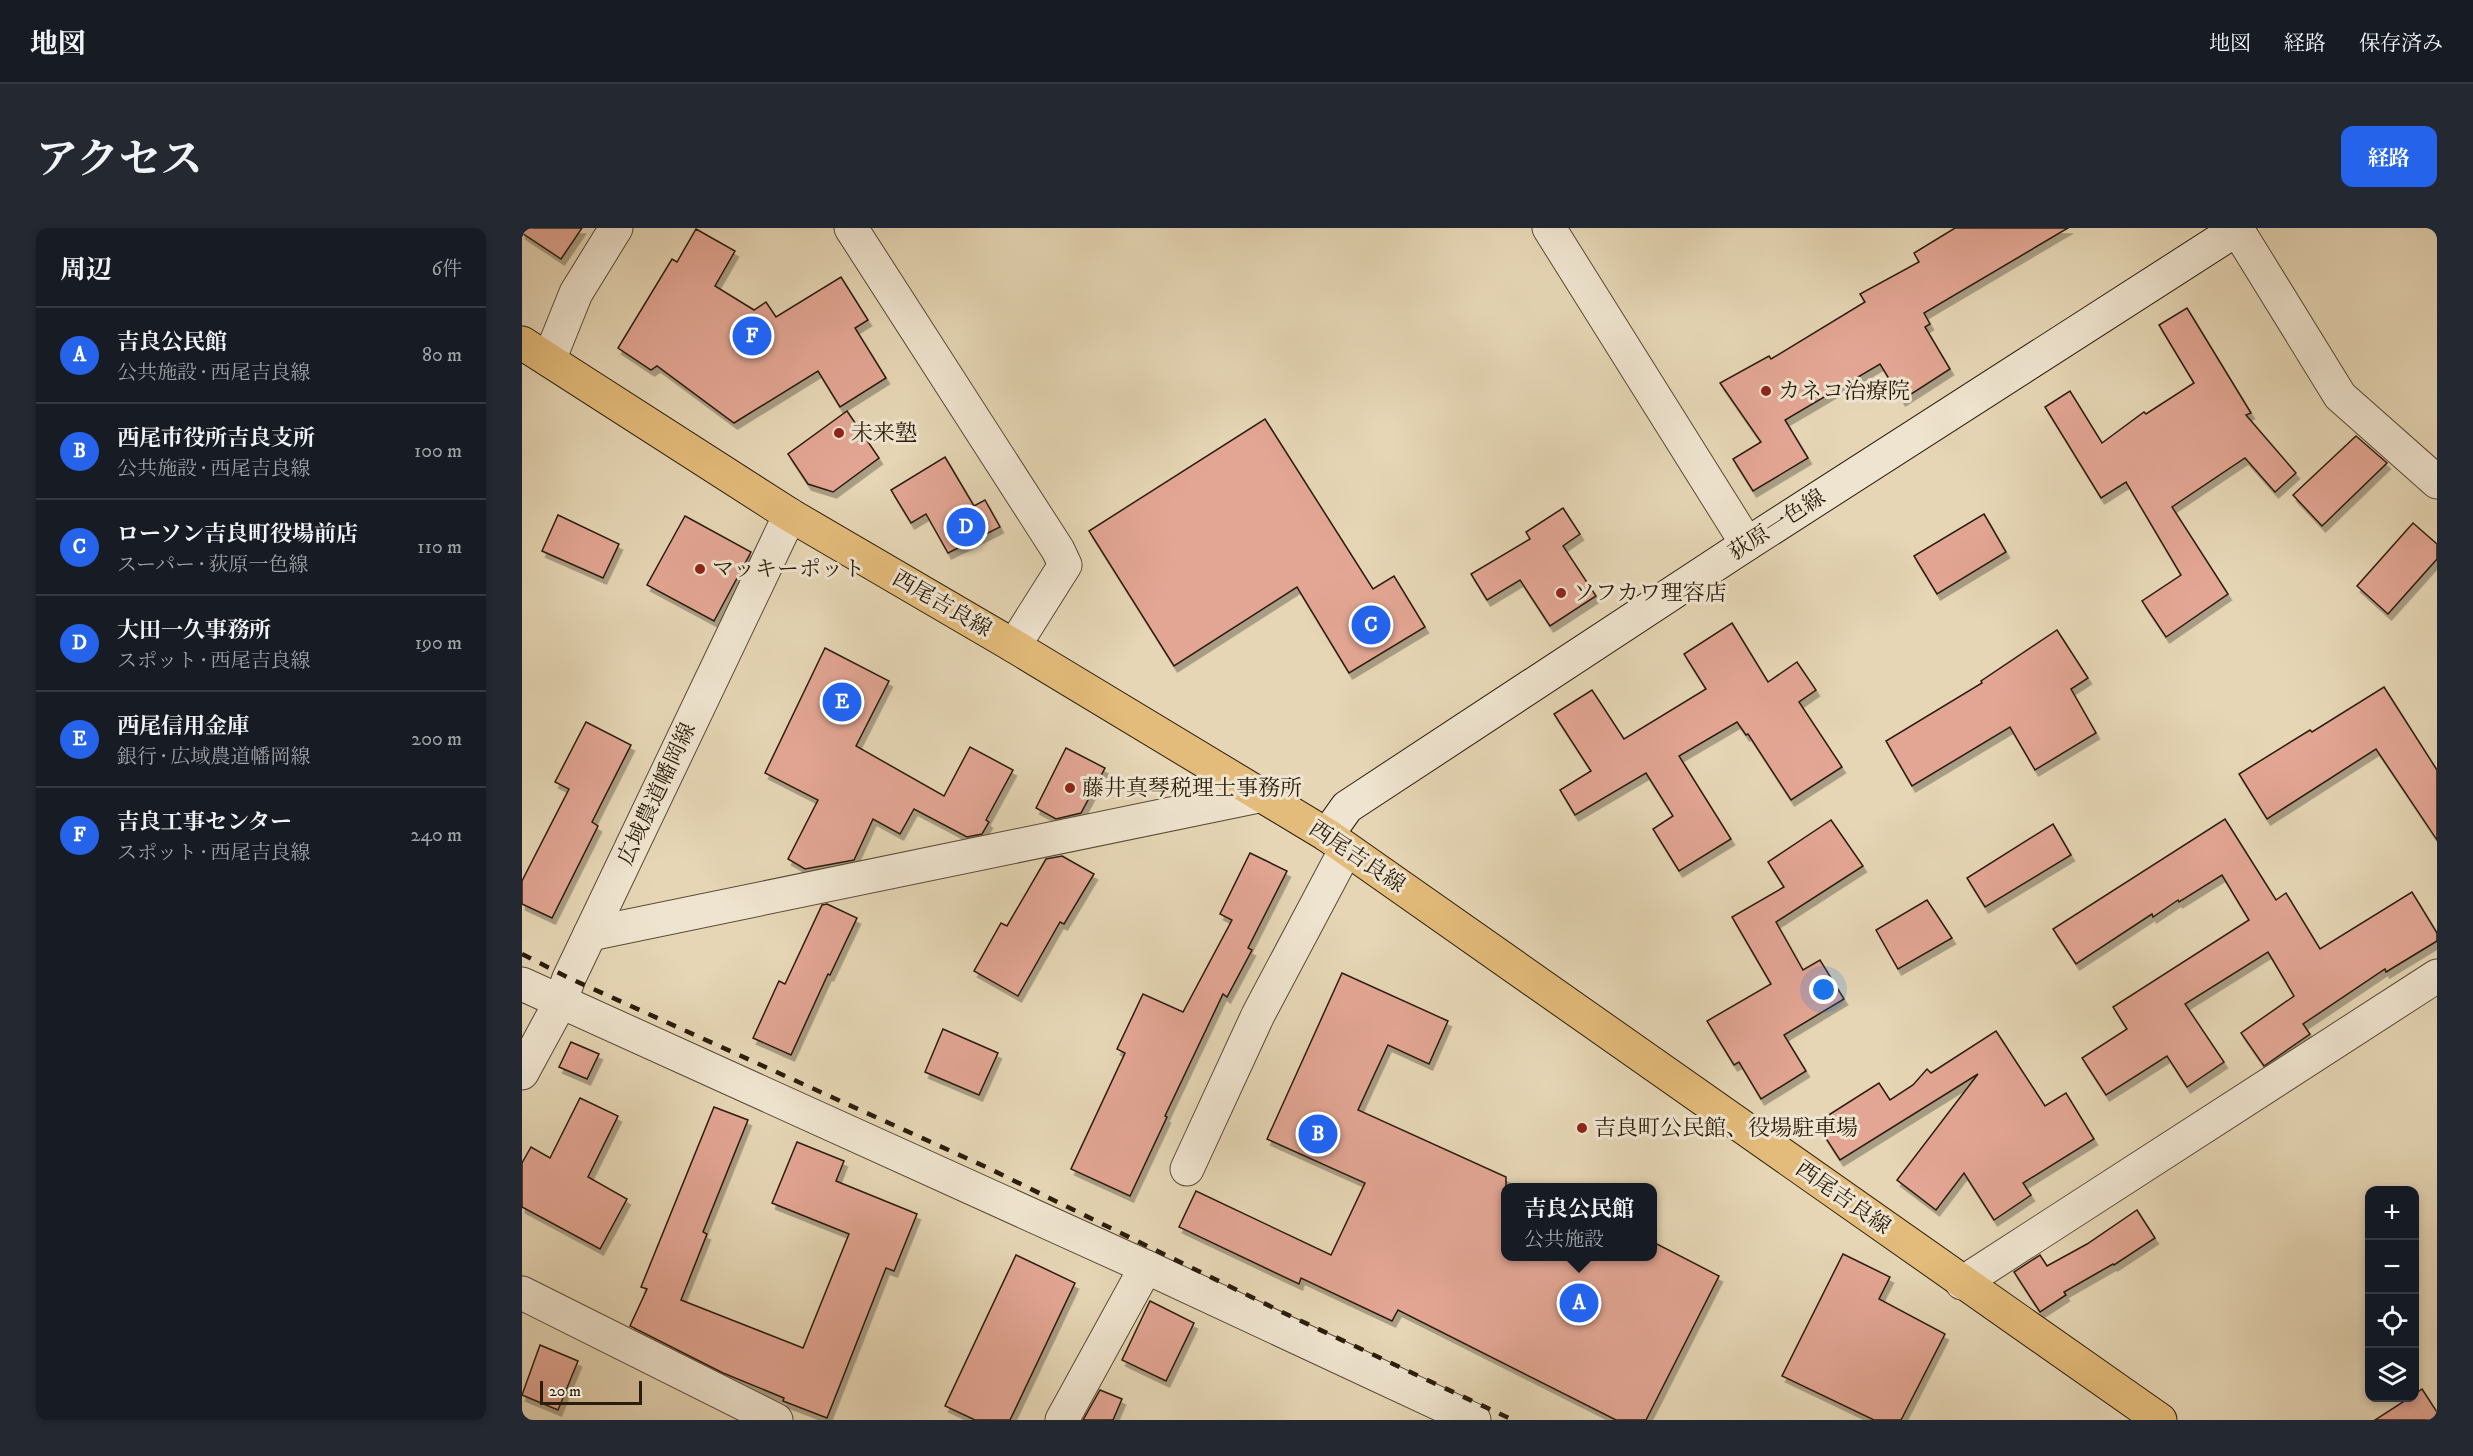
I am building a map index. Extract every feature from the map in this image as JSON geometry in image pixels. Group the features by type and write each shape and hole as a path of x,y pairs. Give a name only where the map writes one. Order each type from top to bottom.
{"main road":[{"name":"西尾吉良線","path":"522,343 790,515 1263,795 1336,842 2160,1420"}],"street":[{"path":"549,360 576,293 616,228"},
{"path":"851,228 1058,550 1065,565 1014,646"},
{"path":"1549,228 1747,544"},
{"path":"2238,229 2340,396 2431,465"},
{"name":"荻原一色線","path":"1186,1169 1336,842 1347,807 1747,544 2238,229"},
{"name":"広域農道幡岡線","path":"522,1073 560,1003 790,515"},
{"path":"591,934 1263,795"},
{"path":"1962,1283 2437,976"},
{"path":"522,984 1146,1267 1474,1420"},
{"path":"1062,1420 1146,1267"},
{"path":"522,1293 776,1420"}],"building":[{"path":"522,228 582,228 561,259 522,233"},
{"path":"1955,228 2068,228 1924,313 1930,324 1925,327 1950,369 1902,400 1880,364 1785,420 1808,458 1753,491 1733,459 1761,442 1720,383 1769,356 1771,359 1865,302 1860,294 1919,262 1914,253"},
{"path":"696,229 735,251 715,286 754,310 766,302 776,317 841,277 868,320 855,328 886,378 840,407 818,371 734,423 657,366 651,370 618,348 672,259 677,262"},
{"path":"2187,308 2251,413 2246,415 2296,473 2275,492 2245,458 2172,507 2228,594 2166,637 2142,601 2181,575 2126,482 2101,498 2045,407 2070,391 2102,443 2144,412 2146,414 2194,383 2159,325"},
{"name":"未来塾","path":"847,411 879,458 833,492 808,484 788,454"},
{"path":"1265,419 1373,589 1394,576 1425,627 1349,673 1297,587 1174,666 1089,531"},
{"path":"2356,436 2387,463 2322,526 2293,495"},
{"path":"945,457 974,506 985,500 1000,527 948,553 926,514 911,523 891,490"},
{"path":"1563,508 1580,534 1563,546 1596,596 1550,626 1520,580 1487,600 1471,574 1530,539 1526,532"},
{"path":"1984,514 2006,552 1937,594 1914,556"},
{"path":"558,515 619,544 603,578 542,551"},
{"name":"マッキーポット","path":"685,516 751,552 714,621 647,585"},
{"path":"2413,523 2437,544 2437,559 2388,614 2357,586"},
{"path":"1732,623 1768,682 1797,662 1816,690 1799,702 1842,767 1791,800 1748,734 1746,735 1737,722 1679,756 1731,839 1679,871 1653,829 1673,816 1646,773 1575,815 1560,790 1591,771 1554,714 1592,690 1624,739 1706,689 1684,654"},
{"path":"2057,630 2088,678 2071,689 2096,733 2035,770 2010,727 1912,786 1886,741 1982,683 1981,681"},
{"path":"825,648 889,681 856,746 944,796 970,747 1013,770 986,820 989,822 982,834 967,837 914,809 900,834 873,819 854,860 805,869 788,859 818,800 765,773"},
{"path":"2384,687 2437,770 2437,840 2376,749 2267,819 2239,774"},
{"path":"586,722 631,745 592,822 598,826 552,918 522,904 522,881 569,789 555,782"},
{"name":"藤井真琴税理士事務所","path":"1066,748 1105,768 1081,813 1056,819 1036,808"},
{"path":"2225,819 2276,900 2286,893 2320,949 2412,892 2437,933 2437,941 2386,972 2385,969 2303,1024 2310,1034 2264,1066 2241,1033 2294,996 2268,952 2185,1004 2224,1062 2187,1087 2167,1056 2106,1095 2082,1058 2127,1029 2113,1007 2249,920 2222,875 2153,917 2152,914 2076,964 2053,929"},
{"path":"1831,820 1863,866 1776,922 1803,970 1820,960 1844,999 1784,1035 1806,1071 1761,1099 1739,1062 1734,1065 1707,1021 1771,984 1732,917 1784,887 1768,862"},
{"path":"2053,824 2071,855 1985,907 1967,878"},
{"path":"1250,853 1287,871 1248,948 1252,950 1227,997 1223,994 1130,1196 1071,1169 1125,1053 1117,1049 1143,994 1183,1012 1232,920 1220,914"},
{"path":"1062,856 1094,874 1064,924 1060,922 1018,996 974,971 1001,923 1007,926 1046,859"},
{"path":"1927,900 1952,938 1898,969 1876,930"},
{"path":"827,904 857,918 830,975 828,974 791,1055 753,1038 779,981 785,984 822,905"},
{"path":"1342,973 1448,1021 1429,1064 1388,1045 1358,1110 1506,1177 1506,1183 1501,1183 1501,1261 1657,1261 1657,1244 1719,1276 1646,1420 1616,1420 1398,1310 1392,1321 1301,1278 1299,1284 1179,1227 1196,1191 1331,1255 1365,1183 1267,1139"},
{"path":"943,1029 998,1053 979,1095 925,1072"},
{"path":"1996,1031 2045,1106 2066,1093 2094,1139 2023,1183 2031,1195 1994,1220 1964,1173 1936,1210 1897,1180 1978,1074 1840,1160 1816,1123 1879,1083 1890,1100 1913,1085 1927,1069 1931,1073"},
{"path":"571,1042 599,1054 587,1079 559,1067"},
{"path":"580,1098 618,1116 588,1177 627,1199 600,1249 522,1207 522,1163 531,1147 550,1158"},
{"path":"714,1107 748,1120 703,1232 707,1234 681,1300 803,1348 849,1234 772,1203 797,1142 844,1161 836,1181 917,1214 894,1271 886,1268 827,1418 783,1401 784,1398 723,1373 630,1326 647,1289 641,1287"},
{"path":"2137,1210 2155,1238 2114,1265 2064,1292 2066,1295 2040,1312 2014,1272 2040,1255 2047,1266 2087,1244"},
{"path":"1843,1254 1890,1277 1879,1299 1945,1334 1901,1420 1874,1420 1782,1376"},
{"path":"1016,1255 1075,1283 1010,1420 975,1420 945,1406"},
{"path":"1150,1301 1194,1323 1166,1381 1122,1360"},
{"path":"540,1345 578,1361 558,1410 522,1395"},
{"path":"2422,1389 2437,1412 2437,1420 2375,1420 2403,1402 2419,1402 2419,1391"},
{"path":"1100,1390 1122,1399 1113,1420 1083,1420"}],"railway":[{"path":"522,954 569,978 986,1167 1284,1313 1513,1420"}],"place":[{"name":"吉良工事センター","path":"752,336"},
{"name":"カネコ治療院","path":"1766,391"},
{"name":"未来塾","path":"839,433"},
{"name":"大田一久事務所","path":"966,527"},
{"name":"マッキーポット","path":"700,569"},
{"name":"ソフカワ理容店","path":"1561,593"},
{"name":"ローソン吉良町役場前店","path":"1371,625"},
{"name":"西尾信用金庫","path":"842,702"},
{"name":"藤井真琴税理士事務所","path":"1070,788"},
{"name":"吉良町公民館、役場駐車場","path":"1582,1128"},
{"name":"西尾市役所吉良支所","path":"1318,1134"},
{"name":"吉良公民館","path":"1579,1303"}]}
